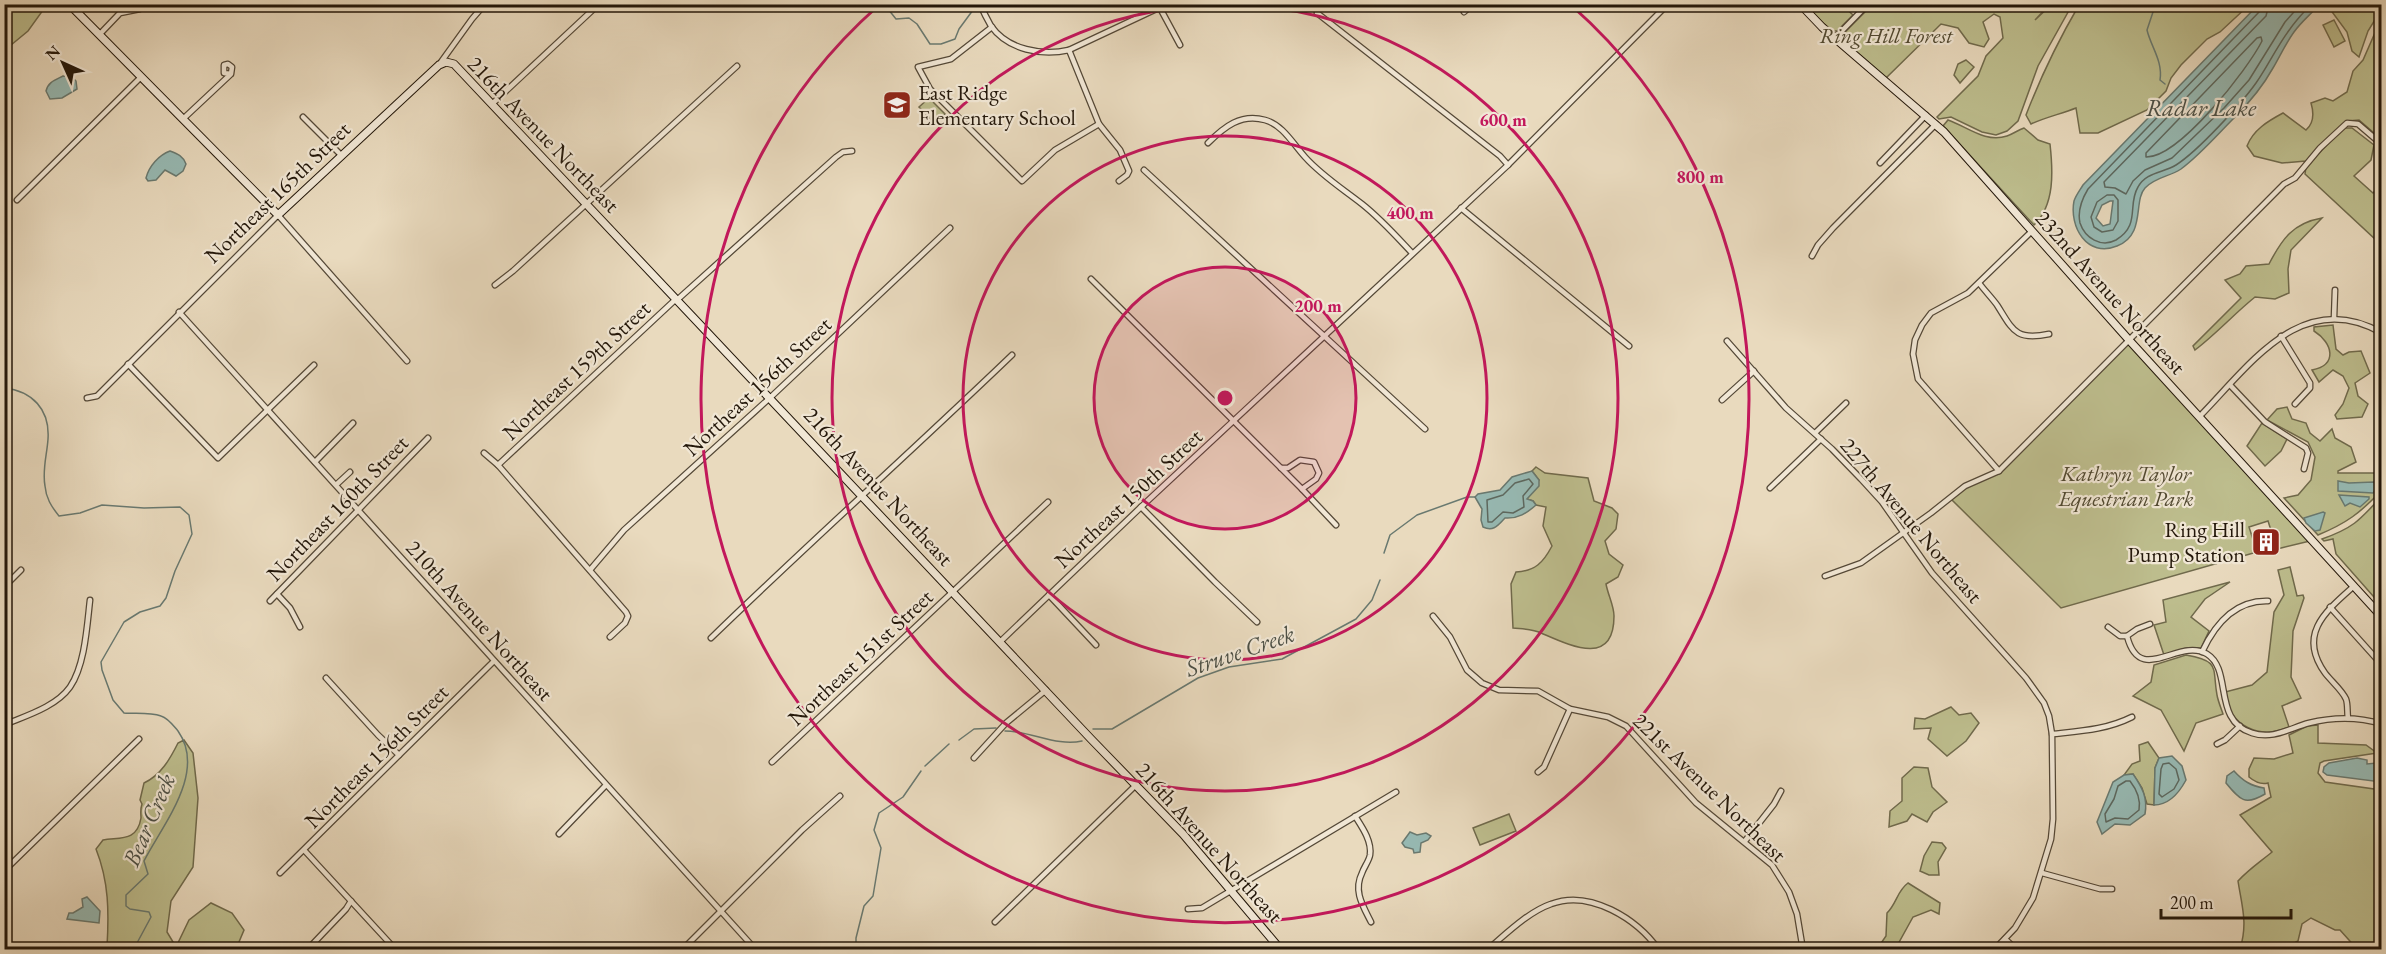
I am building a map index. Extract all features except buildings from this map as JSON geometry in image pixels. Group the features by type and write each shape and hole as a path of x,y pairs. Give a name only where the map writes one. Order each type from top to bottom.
{"street":[{"path":"69,4 278,215 407,361"},
{"name":"Northeast 165th Street","path":"87,398 97,396 278,215 439,65 485,4"},
{"path":"492,104 599,4"},
{"path":"980,4 992,27 1005,39 1028,50 1055,53 1069,50 1167,4"},
{"path":"1464,12 1473,4"},
{"name":"Northeast 150th Street","path":"1001,641 1141,507 1508,165 1668,4"},
{"name":"232nd Avenue Northeast","path":"1800,4 1835,38 1936,124 2128,339 2382,617"},
{"path":"1835,38 1868,4"},
{"path":"1160,8 1180,45"},
{"path":"99,35 120,13 140,9"},
{"path":"1317,13 1500,156 1508,165"},
{"path":"992,27 951,59 918,67 930,89 1022,181 1055,150 1099,124"},
{"path":"1069,50 1099,124 1120,150 1129,171 1127,176 1119,181"},
{"name":"216th Avenue Northeast","path":"439,65 446,62 454,64 1137,785 1281,950"},
{"path":"495,285 737,66"},
{"path":"183,119 231,74"},
{"path":"17,200 141,77"},
{"path":"1880,163 1926,115"},
{"path":"303,117 342,156"},
{"path":"1208,143 1228,125 1242,119 1253,118 1273,123 1281,128 1313,166 1362,204 1412,253"},
{"path":"1825,576 1861,563 1905,533 1965,486 1999,471 2284,184 2295,178 2320,148 2347,123 2358,123 2379,142"},
{"path":"1812,256 1818,245 1833,228 1936,124"},
{"name":"Northeast 159th Street","path":"498,465 677,299 843,152 852,151"},
{"path":"1144,170 1425,429"},
{"path":"1461,208 1629,346"},
{"name":"Northeast 156th Street","path":"590,570 624,530 950,228"},
{"path":"1999,471 1918,380 1914,367 1915,340 1931,313 1959,299 1979,283 2032,231"},
{"path":"1091,279 1233,423 1302,489 1335,525"},
{"path":"1979,283 2014,331 2036,337 2049,334"},
{"path":"2334,318 2335,290"},
{"name":"210th Avenue Northeast","path":"179,312 337,484 720,913 756,950"},
{"path":"2200,416 2281,336 2313,321 2334,318 2361,323 2382,333"},
{"path":"2281,336 2310,383 2310,388 2295,404"},
{"name":"227th Avenue Northeast","path":"1727,341 1786,408 1861,479 1905,533 1932,573 2037,691 2049,716 2052,734 2053,831 2042,873 2027,910 1994,950"},
{"path":"711,638 805,547 1012,355"},
{"path":"128,364 218,458 314,365"},
{"path":"1722,400 1754,371"},
{"path":"2230,385 2265,422 2306,448 2308,453 2304,469"},
{"path":"1815,433 1846,403"},
{"path":"315,462 353,423"},
{"name":"Northeast 160th Street","path":"270,601 429,438"},
{"path":"1770,488 1821,439"},
{"path":"484,453 498,465 628,616 625,623 610,637"},
{"path":"1281,468 1288,468 1300,460 1314,462 1319,473 1316,479 1302,489"},
{"path":"337,484 350,472"},
{"name":"Northeast 151st Street","path":"772,762 1048,502"},
{"path":"1141,507 1257,622"},
{"path":"4,587 21,570"},
{"path":"2348,718 2346,699 2324,671 2314,647 2315,630 2323,615 2354,586"},
{"path":"277,594 290,608 300,627"},
{"path":"1048,595 1096,645"},
{"path":"4,726 49,704 70,687 83,650 90,600"},
{"path":"2202,652 2210,635 2222,619 2241,606 2257,601 2268,601"},
{"path":"2330,607 2382,665"},
{"name":"221st Avenue Northeast","path":"1433,616 1450,637 1461,661 1475,678 1490,687 1510,691 1538,691 1570,709 1608,717 1626,726 1696,803 1772,865 1789,892 1797,914 1803,950"},
{"path":"2108,627 2120,636 2127,636 2150,624"},
{"path":"2127,636 2135,653 2144,661 2157,661 2179,652 2202,652 2211,657 2221,672 2222,697 2231,716 2240,726 2252,733 2278,735 2310,723 2348,718 2382,724"},
{"name":"Northeast 156th Street","path":"280,873 494,661"},
{"path":"326,678 399,755"},
{"path":"974,758 1006,723 1046,690"},
{"path":"1538,772 1544,767 1570,709"},
{"path":"2052,734 2093,730 2115,725 2132,717"},
{"path":"2217,744 2240,726"},
{"path":"4,871 139,739"},
{"path":"559,834 606,785"},
{"path":"995,922 1137,785"},
{"path":"1745,842 1781,791"},
{"path":"1188,909 1202,908 1396,792"},
{"path":"682,950 802,830 840,796"},
{"path":"1355,816 1369,844 1370,856 1360,875 1358,886 1359,897 1371,922"},
{"path":"304,850 396,950"},
{"path":"2042,873 2100,889 2112,889"},
{"path":"1487,950 1546,906 1570,900 1592,903 1625,918 1640,928 1659,950"},
{"path":"307,950 351,901"},
{"path":"2005,939 2017,950"}],"green space":[{"path":"5,4 46,6 28,31 5,50"},
{"path":"1814,5 1842,5 1853,15 1837,31 1831,31 1809,9"},
{"name":"Ring Hill Forest","path":"1872,5 2049,5 2035,20 2051,5 2072,5 2038,66 2018,121 2007,131 1996,135 1982,132 1951,117 1939,119 1937,117 1978,76 1986,56 2003,38 2000,17 1994,14 1983,22 1989,39 1984,47 1969,43 1958,28 1941,24 1886,78 1844,41 1844,33"},
{"path":"2079,5 2249,5 2220,32 2207,39 2181,65 2171,78 2166,91 2147,110 2098,133 2080,133 2076,108 2031,124 2026,115 2050,59"},
{"path":"2327,5 2381,5 2381,10 2368,31 2359,57 2352,51 2347,32"},
{"path":"2381,19 2381,139 2359,120 2347,121 2306,161 2282,163 2254,156 2247,146 2253,135 2267,123 2283,113 2306,130 2313,118 2311,103 2325,98 2333,101 2347,92 2353,71 2363,60"},
{"path":"2334,20 2345,41 2334,47 2323,25"},
{"path":"1966,60 1974,67 1960,83 1954,75 1958,64"},
{"path":"929,98 945,114 935,124 919,107"},
{"path":"1948,120 1984,136 1999,138 2024,128 2038,140 2050,144 2052,176 2049,198 2041,217 2034,225 1943,126"},
{"path":"2343,128 2352,128 2374,145 2371,160 2354,176 2373,193 2381,185 2381,236 2375,239 2305,174 2306,167"},
{"path":"2322,218 2291,250 2288,269 2289,293 2275,299 2255,297 2195,350 2193,346 2241,298 2225,280 2240,274 2246,266 2269,264 2284,240 2296,228"},
{"path":"2333,325 2336,349 2343,355 2361,351 2370,373 2355,383 2358,396 2368,404 2362,417 2337,419 2335,415 2343,404 2349,388 2343,376 2333,370 2319,382 2312,370 2326,363 2330,353 2329,347 2314,331 2314,327"},
{"name":"Kathryn Taylor Equestrian Park","path":"2129,340 2314,540 2277,549 2268,521 2249,527 2257,552 2061,608 1950,498 1965,485 1999,471"},
{"path":"2287,407 2292,419 2306,423 2310,433 2320,441 2332,429 2335,438 2351,447 2356,462 2338,473 2381,473 2381,491 2373,499 2345,522 2318,535 2284,498 2298,495 2311,480 2315,457 2308,442 2267,420 2277,409"},
{"path":"2262,423 2287,439 2281,451 2265,466 2247,446"},
{"path":"1536,467 1545,473 1588,478 1594,501 1612,508 1618,514 1616,529 1605,541 1609,554 1623,565 1618,577 1606,584 1614,616 1612,632 1607,642 1598,647 1576,647 1535,631 1513,628 1511,584 1516,572 1538,565 1552,546 1543,526 1546,507 1536,505 1527,499 1539,480 1532,471"},
{"path":"2381,497 2381,605 2336,554 2333,539 2324,541 2322,539 2355,523"},
{"path":"2290,567 2297,596 2303,595 2304,598 2293,631 2291,677 2301,698 2282,706 2289,727 2278,731 2257,731 2239,722 2228,704 2225,692 2252,685 2267,672 2274,612 2284,595 2278,570"},
{"path":"2230,582 2205,599 2191,617 2209,631 2201,648 2186,648 2164,655 2154,625 2166,622 2163,600"},
{"path":"2186,655 2205,660 2213,667 2217,697 2223,714 2196,723 2184,751 2161,710 2133,696 2151,682 2154,665"},
{"path":"1951,707 1959,715 1971,713 1979,723 1966,741 1947,756 1928,739 1931,728 1914,729 1915,718 1925,719"},
{"path":"2318,725 2318,743 2366,745 2377,753 2324,761 2320,763 2318,773 2325,782 2381,790 2381,949 2357,949 2340,930 2335,930 2311,918 2302,924 2298,941 2283,949 2240,949 2244,923 2238,881 2272,852 2240,815 2271,797 2268,783 2260,783 2251,779 2249,769 2254,758 2274,759 2293,753 2289,735 2307,726"},
{"path":"184,740 193,753 198,798 193,867 171,901 167,932 176,947 189,920 211,903 232,913 244,930 236,949 110,949 107,947 106,885 96,849 103,840 127,837 136,831 141,818 140,800 144,783 160,771 178,743"},
{"path":"2148,742 2159,758 2155,768 2154,805 2147,804 2142,788 2133,774 2124,775 2132,764 2140,761 2139,745"},
{"path":"1914,767 1928,768 1932,787 1947,802 1933,812 1927,822 1912,814 1907,821 1889,827 1890,811 1902,801 1902,778"},
{"path":"1509,814 1516,831 1480,845 1473,828"},
{"path":"1932,842 1942,843 1946,848 1938,862 1939,875 1929,875 1920,871 1924,856"},
{"path":"1908,883 1940,903 1939,914 1931,910 1913,917 1897,949 1877,949 1886,936 1887,913"}],"water":[{"name":"Radar Lake","path":"2258,5 2319,5 2294,32 2265,81 2240,112 2181,169 2145,188 2135,226 2126,241 2106,249 2097,248 2082,238 2074,221 2073,211 2074,201 2083,185","holes":["2113,201 2110,224 2103,226 2096,218 2102,205"]},
{"path":"63,76 72,77 76,81 77,89 62,98 50,99 46,91 48,85"},
{"path":"170,151 183,159 186,164 183,171 176,176 165,170 156,180 148,181 147,174 152,165 158,158"},
{"path":"1532,471 1539,480 1539,486 1527,499 1536,505 1522,515 1505,518 1493,528 1483,527 1482,509 1475,497 1478,494 1500,490 1512,477"},
{"path":"2338,481 2374,482 2377,488 2373,493 2338,491"},
{"path":"2339,495 2369,497 2369,499 2360,507 2350,503 2345,506"},
{"path":"2325,513 2320,530 2315,531 2304,518"},
{"path":"2172,756 2182,766 2186,780 2173,797 2164,803 2154,805 2155,768 2159,758"},
{"path":"2357,758 2367,760 2367,764 2377,763 2381,767 2381,782 2327,775 2323,772 2324,767 2329,763"},
{"path":"2234,771 2255,786 2264,788 2265,794 2252,800 2239,797 2226,783 2227,776"},
{"path":"2133,774 2144,793 2145,814 2130,825 2115,824 2102,834 2097,822 2113,782 2124,775"},
{"path":"1410,832 1417,835 1426,833 1431,836 1421,843 1420,852 1414,853 1413,849 1405,847 1402,843"},
{"path":"87,897 100,911 99,923 67,919 69,913 83,907 82,899"}],"waterway":[{"path":"4,20 20,4"},
{"path":"884,4 896,19 909,18 917,24 930,44 941,44 955,39 959,29 973,10"},
{"path":"2152,4 2153,12 2147,30 2160,67 2160,80 2165,84"},
{"name":"Bear Creek","path":"4,388 23,393 31,398 37,403 46,419 48,428 44,474 46,490 49,502 59,516 80,513 102,505 144,508 180,507 189,515 192,534 175,571 166,598 160,606 140,612 124,622 101,662 113,700 124,713 164,717 178,731 186,747 188,763 179,798 144,861 148,874 126,895 126,906 130,909 149,912 151,917 137,943 137,950"},
{"name":"Struve Creek","path":"1384,553 1390,535 1417,515 1467,497 1475,497"},
{"name":"Struve Creek","path":"1093,729 1112,729 1198,678 1229,667 1282,659 1356,619 1372,600 1380,580"},
{"name":"Struve Creek","path":"959,740 974,729 996,728"},
{"name":"Struve Creek","path":"1005,731 1063,742 1082,741"},
{"name":"Struve Creek","path":"925,766 949,744"},
{"name":"Struve Creek","path":"856,950 856,938 864,906 873,896 881,848 874,830 879,813 903,797 921,771"}],"place":[{"name":"East Ridge Elementary School","path":"897,105"},
{"name":"Ring Hill Pump Station","path":"2266,542"}]}
